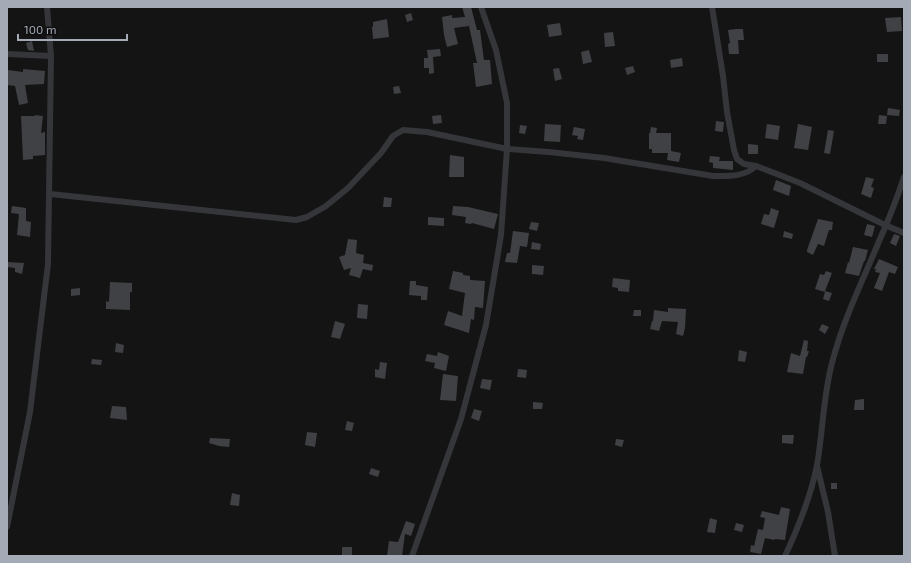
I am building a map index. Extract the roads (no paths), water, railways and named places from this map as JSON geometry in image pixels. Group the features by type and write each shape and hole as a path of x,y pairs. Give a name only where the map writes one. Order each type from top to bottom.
{"street":[{"path":"7,527 30,412 48,264 51,56 47,7"},
{"path":"412,556 461,419 486,325 501,235 507,149 507,103 496,50 481,7"},
{"path":"712,7 727,112 737,159 744,164 756,166 800,183 904,233"},
{"path":"7,54 51,56"},
{"path":"50,194 296,220 307,217 326,206 348,188 381,153 393,136 403,130 427,132 507,149 604,158 713,176 745,174 751,172 756,166"},
{"path":"785,556 812,487 817,465 824,402 832,364 841,333 886,225 904,177"},
{"path":"817,465 828,512 835,556"}]}
